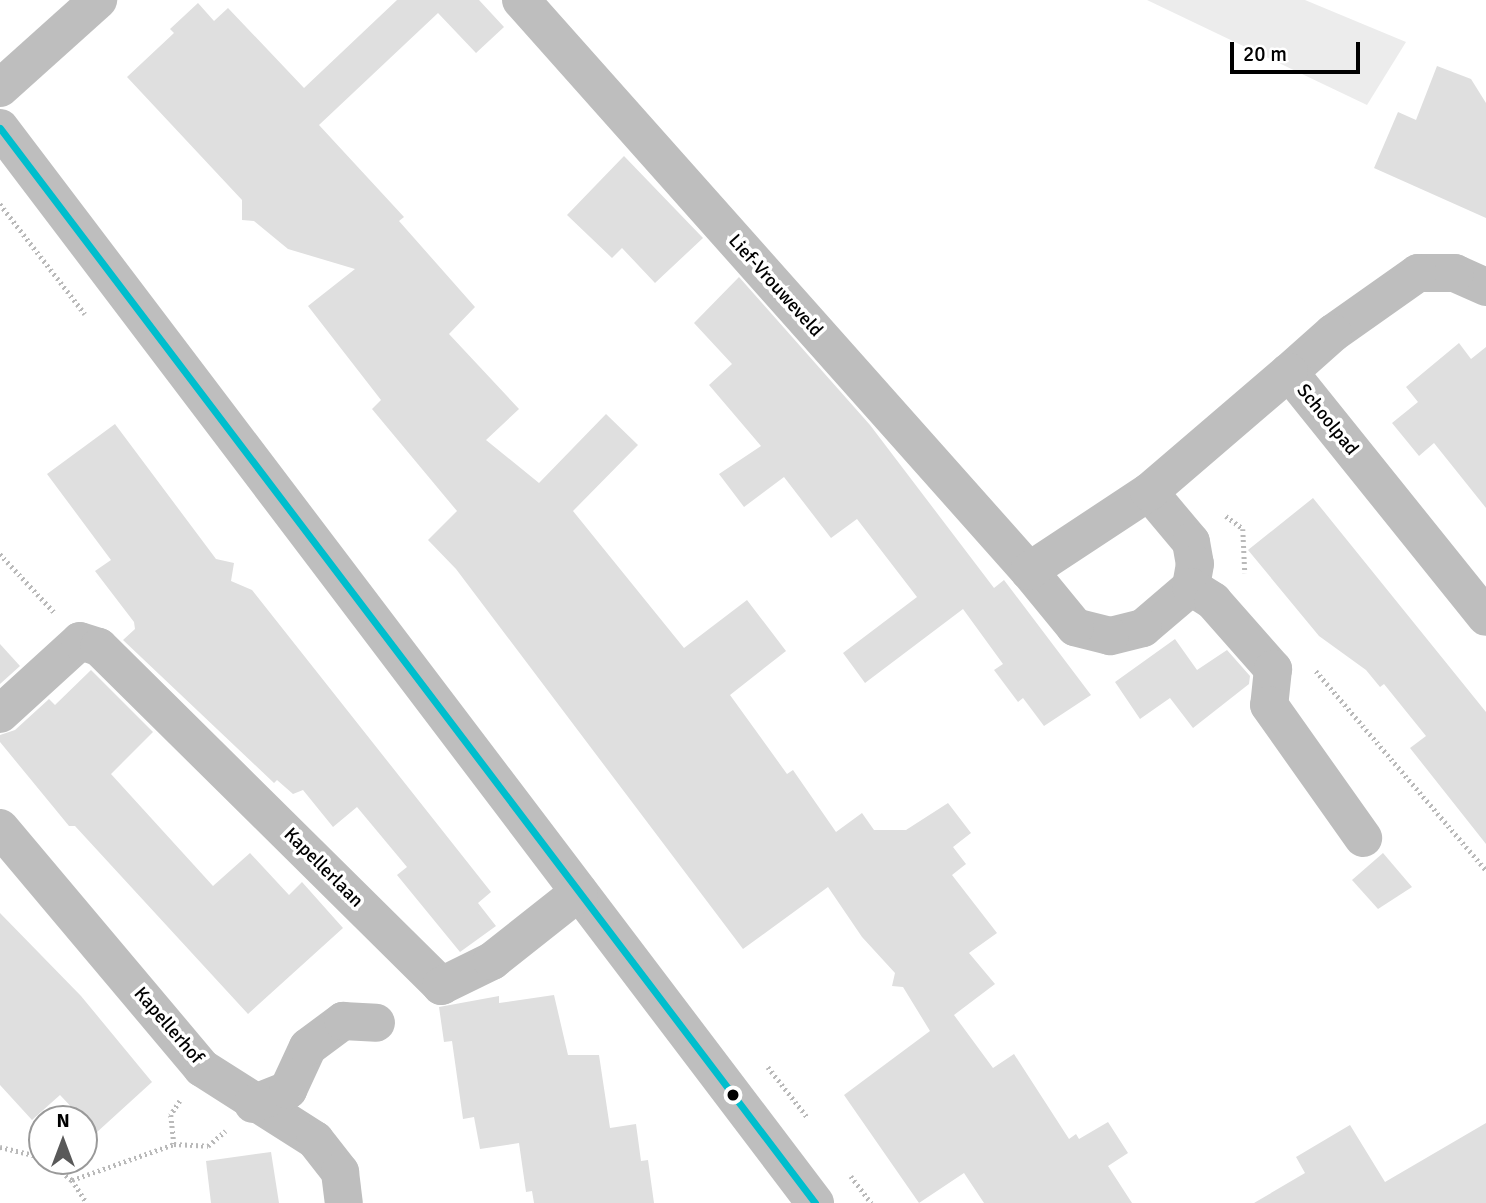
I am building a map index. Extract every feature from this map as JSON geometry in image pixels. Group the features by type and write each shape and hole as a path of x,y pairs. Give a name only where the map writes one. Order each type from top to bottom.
{"street":[{"path":"0,88 98,0"},
{"name":"Lief-Vrouweveld","path":"521,0 1029,571 1075,627 1110,636 1143,628 1191,587"},
{"path":"0,128 815,1203"},
{"name":"Schoolpad","path":"1486,287 1455,273 1418,272 1333,333 1289,372 1486,617"},
{"path":"1029,571 1149,492 1289,372"},
{"path":"1149,492 1191,542 1195,564 1191,587 1213,601 1273,669 1269,705 1363,838"},
{"path":"0,714 80,641"},
{"name":"Kapellerlaan","path":"80,641 99,647 441,986 492,961 579,892"},
{"name":"Kapellerhof","path":"0,828 202,1068 253,1104 315,1140 340,1172 344,1203"},
{"path":"253,1104 288,1090 308,1047 343,1021 376,1023"}],"path":[{"path":"1217,510 1243,529 1245,576"},
{"path":"0,554 80,641"},
{"path":"1308,661 1486,870"},
{"path":"72,1180 174,1144"},
{"path":"0,1147 28,1154"},
{"path":"66,1175 87,1203"}],"shaded area":[{"path":"1147,0 1305,0 1406,42 1367,105"}],"building":[{"path":"397,0 479,0 504,27 476,53 438,13 319,125 404,217 399,221 475,307 449,334 519,409 486,440 539,483 606,414 638,445 573,511 684,648 747,600 786,651 730,695 787,774 793,770 836,832 862,813 874,830 906,830 948,803 971,833 953,847 966,864 952,875 997,933 969,953 995,984 954,1015 993,1068 1014,1054 1069,1139 1076,1134 1079,1139 1108,1122 1128,1153 1108,1166 1132,1203 984,1203 964,1173 919,1203 844,1095 930,1031 903,987 892,986 895,973 862,937 828,887 743,949 456,569 428,540 457,511 372,409 381,400 308,306 355,269 288,249 254,221 242,220 242,200 127,77 174,33 170,29 198,3 214,21 228,8 304,88"},
{"path":"1437,66 1471,79 1486,103 1486,218 1374,168 1398,112 1416,120"},
{"path":"624,156 703,238 655,283 622,248 612,258 567,215"},
{"path":"739,277 870,425 994,588 1004,580 1091,695 1044,726 1023,698 1018,702 994,670 1003,664 963,609 865,683 843,653 917,597 857,519 831,538 784,477 744,507 719,474 761,446 709,385 732,364 694,323"},
{"path":"1459,343 1471,359 1486,347 1486,508 1434,443 1419,456 1392,423 1418,402 1406,387"},
{"path":"115,424 216,559 234,563 231,581 252,590 491,892 478,903 496,926 460,952 397,875 407,867 357,807 333,827 303,790 293,794 277,780 274,783 123,640 135,629 134,622 95,571 111,560 47,474"},
{"path":"1313,498 1486,712 1486,844 1410,748 1426,736 1384,684 1380,687 1366,670 1319,636 1248,550"},
{"path":"1175,639 1197,670 1227,650 1250,676 1249,684 1193,728 1170,698 1140,719 1115,682"},
{"path":"0,644 20,666 0,684"},
{"path":"91,670 153,732 111,774 213,886 250,853 289,895 302,882 343,928 248,1014 75,826 69,826 0,742 0,735 15,730 49,699 55,705"},
{"path":"1383,853 1412,887 1378,909 1352,880"},
{"path":"0,913 81,996 152,1082 98,1131 98,1105 69,1105 60,1095 49,1105 28,1105 28,1116 0,1085"},
{"path":"554,995 568,1055 599,1055 610,1128 636,1124 641,1161 648,1160 654,1203 534,1203 532,1191 526,1192 519,1143 480,1149 474,1117 463,1119 452,1041 444,1042 439,1007 499,996 499,1003"},
{"path":"1486,1123 1486,1203 1254,1203 1305,1173 1296,1157 1350,1125 1385,1182"},
{"path":"271,1152 279,1203 211,1203 206,1161"}],"transit line":[{"path":"0,128 815,1203"}]}
